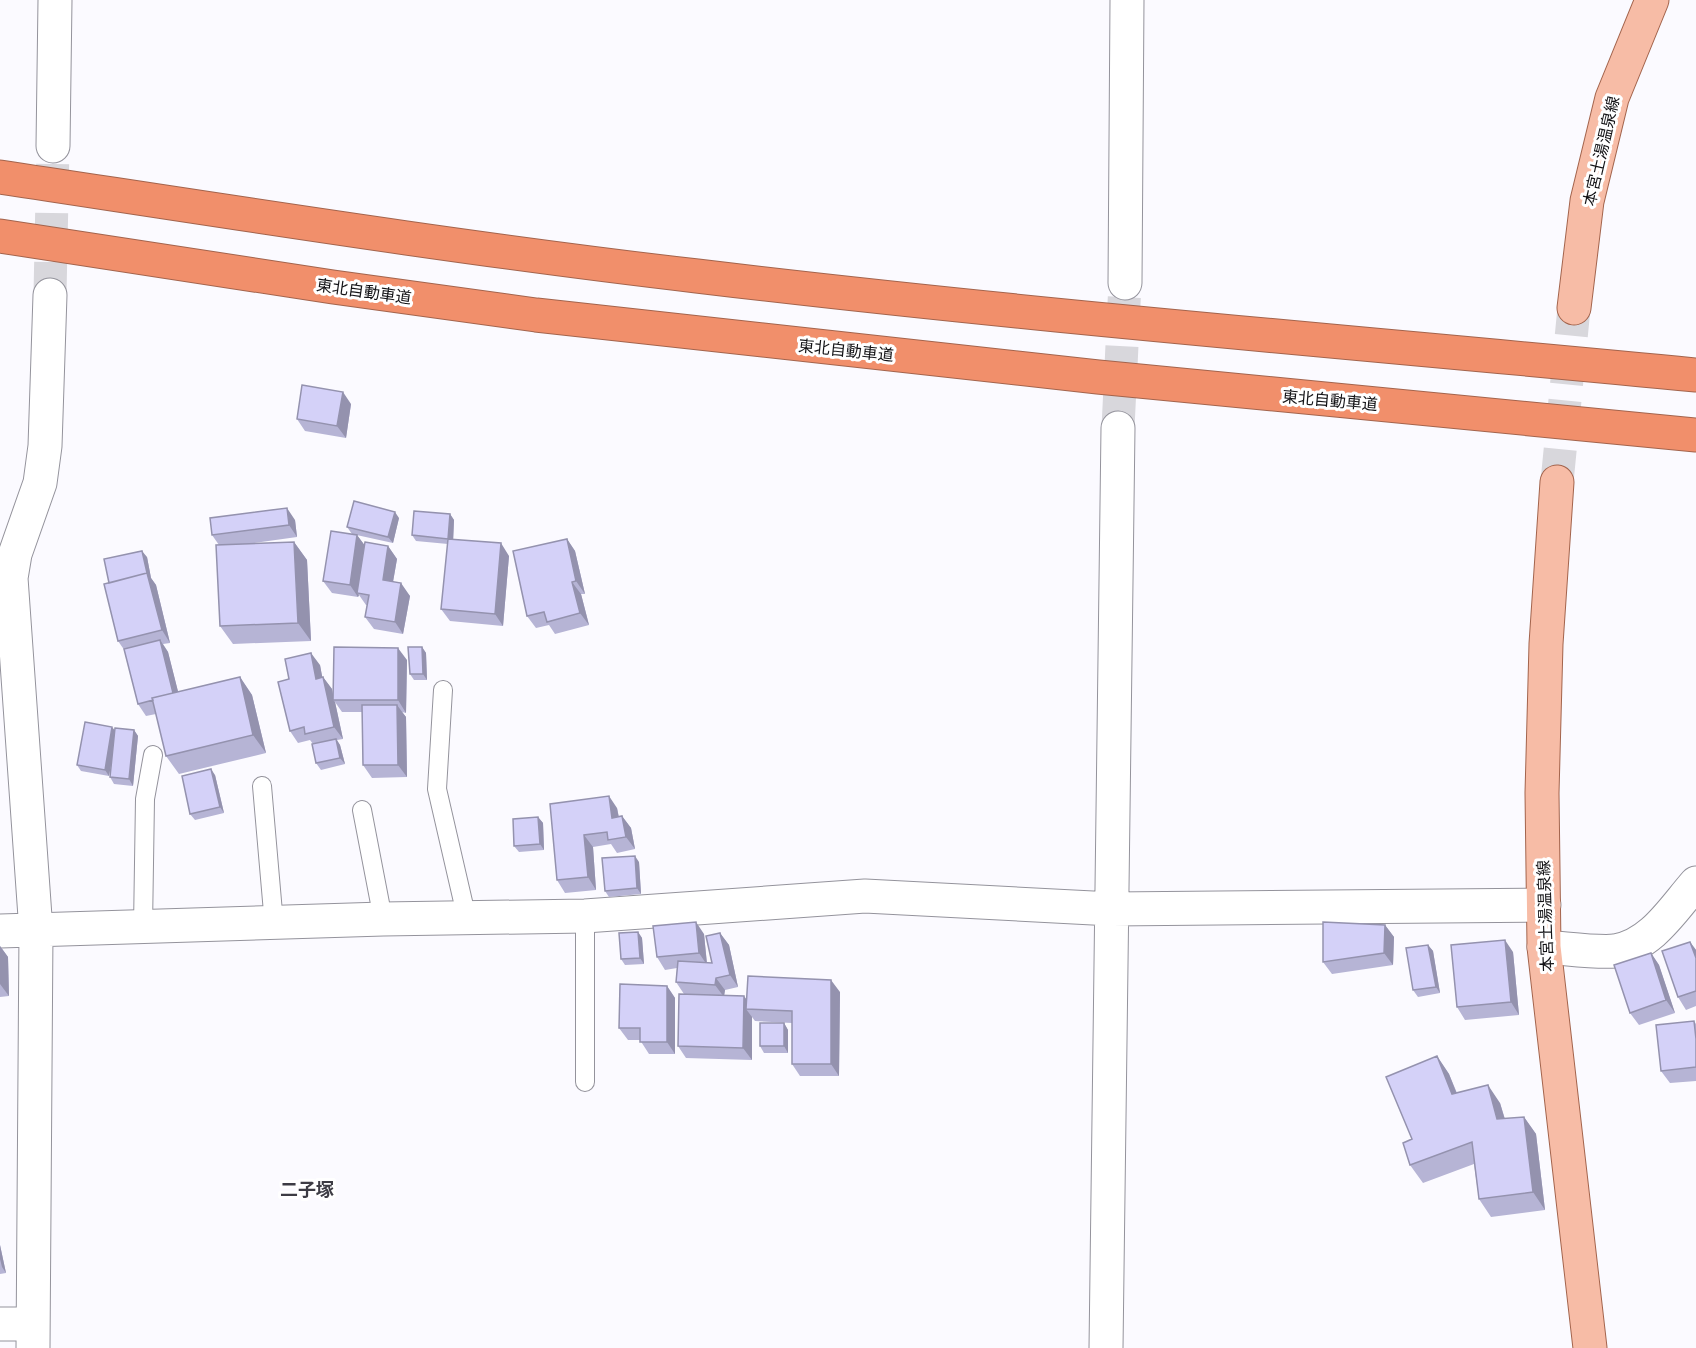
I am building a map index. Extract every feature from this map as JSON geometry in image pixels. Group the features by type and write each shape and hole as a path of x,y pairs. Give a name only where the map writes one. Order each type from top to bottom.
{"highway":[{"path":"0,177 338,229 696,276 1101,320 1696,375"},
{"name":"東北自動車道","path":"0,236 333,287 547,316 1098,377 1696,435"}],"main road":[{"name":"本宮土湯温泉線","path":"1575,308 1587,201 1612,98 1652,0"},
{"name":"本宮土湯温泉線","path":"1557,482 1546,644 1542,793 1544,947 1590,1348"}],"street":[{"path":"53,146 55,0"},
{"path":"1125,283 1127,0"},
{"path":"0,1324 33,1336 36,931 11,578 15,554 40,483 45,446 50,295"},
{"path":"1106,1348 1118,428"},
{"path":"1544,947 1614,951 1636,944 1652,934 1696,883"},
{"path":"0,931 585,916 865,896 1112,909 1544,905"}],"lane":[{"path":"443,690 437,789 467,919"},
{"path":"144,927 145,799 153,755"},
{"path":"262,786 274,924"},
{"path":"362,810 383,920"},
{"path":"585,916 585,1083"}],"building":[{"path":"302,385 343,392 337,426 297,419"},
{"path":"354,501 395,512 388,537 347,527"},
{"path":"287,508 289,525 212,535 210,518"},
{"path":"414,511 450,514 448,539 412,535"},
{"path":"331,531 357,535 350,585 323,581"},
{"path":"448,539 501,543 495,614 441,609"},
{"path":"567,539 576,581 572,582 580,613 547,622 544,612 527,616 513,551"},
{"path":"294,542 298,623 220,626 216,545"},
{"path":"365,542 388,546 383,580 401,583 395,622 365,617 369,595 357,593"},
{"path":"142,551 147,573 109,583 104,559"},
{"path":"147,573 162,630 118,641 104,584"},
{"path":"160,640 173,693 138,704 124,649"},
{"path":"334,647 398,648 398,700 333,700"},
{"path":"408,647 422,647 423,674 410,674"},
{"path":"311,653 316,679 323,677 334,727 305,734 304,727 290,731 278,682 289,679 285,659"},
{"path":"240,677 253,735 166,756 152,698"},
{"path":"362,705 397,705 398,765 363,765"},
{"path":"85,722 112,727 105,770 77,765"},
{"path":"115,728 134,730 129,779 110,777"},
{"path":"336,739 340,758 316,763 312,744"},
{"path":"211,769 220,807 190,814 182,776"},
{"path":"609,796 612,818 622,816 626,837 608,840 607,832 584,835 588,877 557,880 550,804"},
{"path":"538,817 540,844 514,846 513,819"},
{"path":"635,856 637,888 605,891 602,858"},
{"path":"696,922 699,953 657,957 653,926"},
{"path":"1323,922 1385,925 1384,953 1323,962"},
{"path":"638,932 640,958 621,959 619,933"},
{"path":"720,933 730,975 716,978 715,985 676,982 678,961 712,963 706,936"},
{"path":"1505,940 1511,1002 1457,1007 1451,945"},
{"path":"1690,942 1696,958 1696,991 1678,997 1662,951"},
{"path":"1428,945 1436,987 1413,990 1406,948"},
{"path":"1651,953 1666,1000 1630,1013 1614,965"},
{"path":"748,976 831,980 831,1064 792,1064 792,1011 746,1009"},
{"path":"620,984 667,986 667,1042 640,1042 640,1028 619,1028"},
{"path":"679,994 744,996 743,1048 678,1046"},
{"path":"1694,1021 1696,1067 1661,1071 1656,1025"},
{"path":"760,1023 784,1023 784,1046 760,1046"},
{"path":"1437,1056 1452,1094 1488,1085 1497,1119 1524,1117 1533,1192 1479,1199 1472,1142 1410,1165 1403,1143 1412,1139 1386,1077"}],"tunnel":[{"path":"50,295 53,146"},
{"path":"1118,428 1125,283"},
{"path":"1557,482 1574,308"}],"district":[{"name":"二子塚","path":"307,1190"}]}
